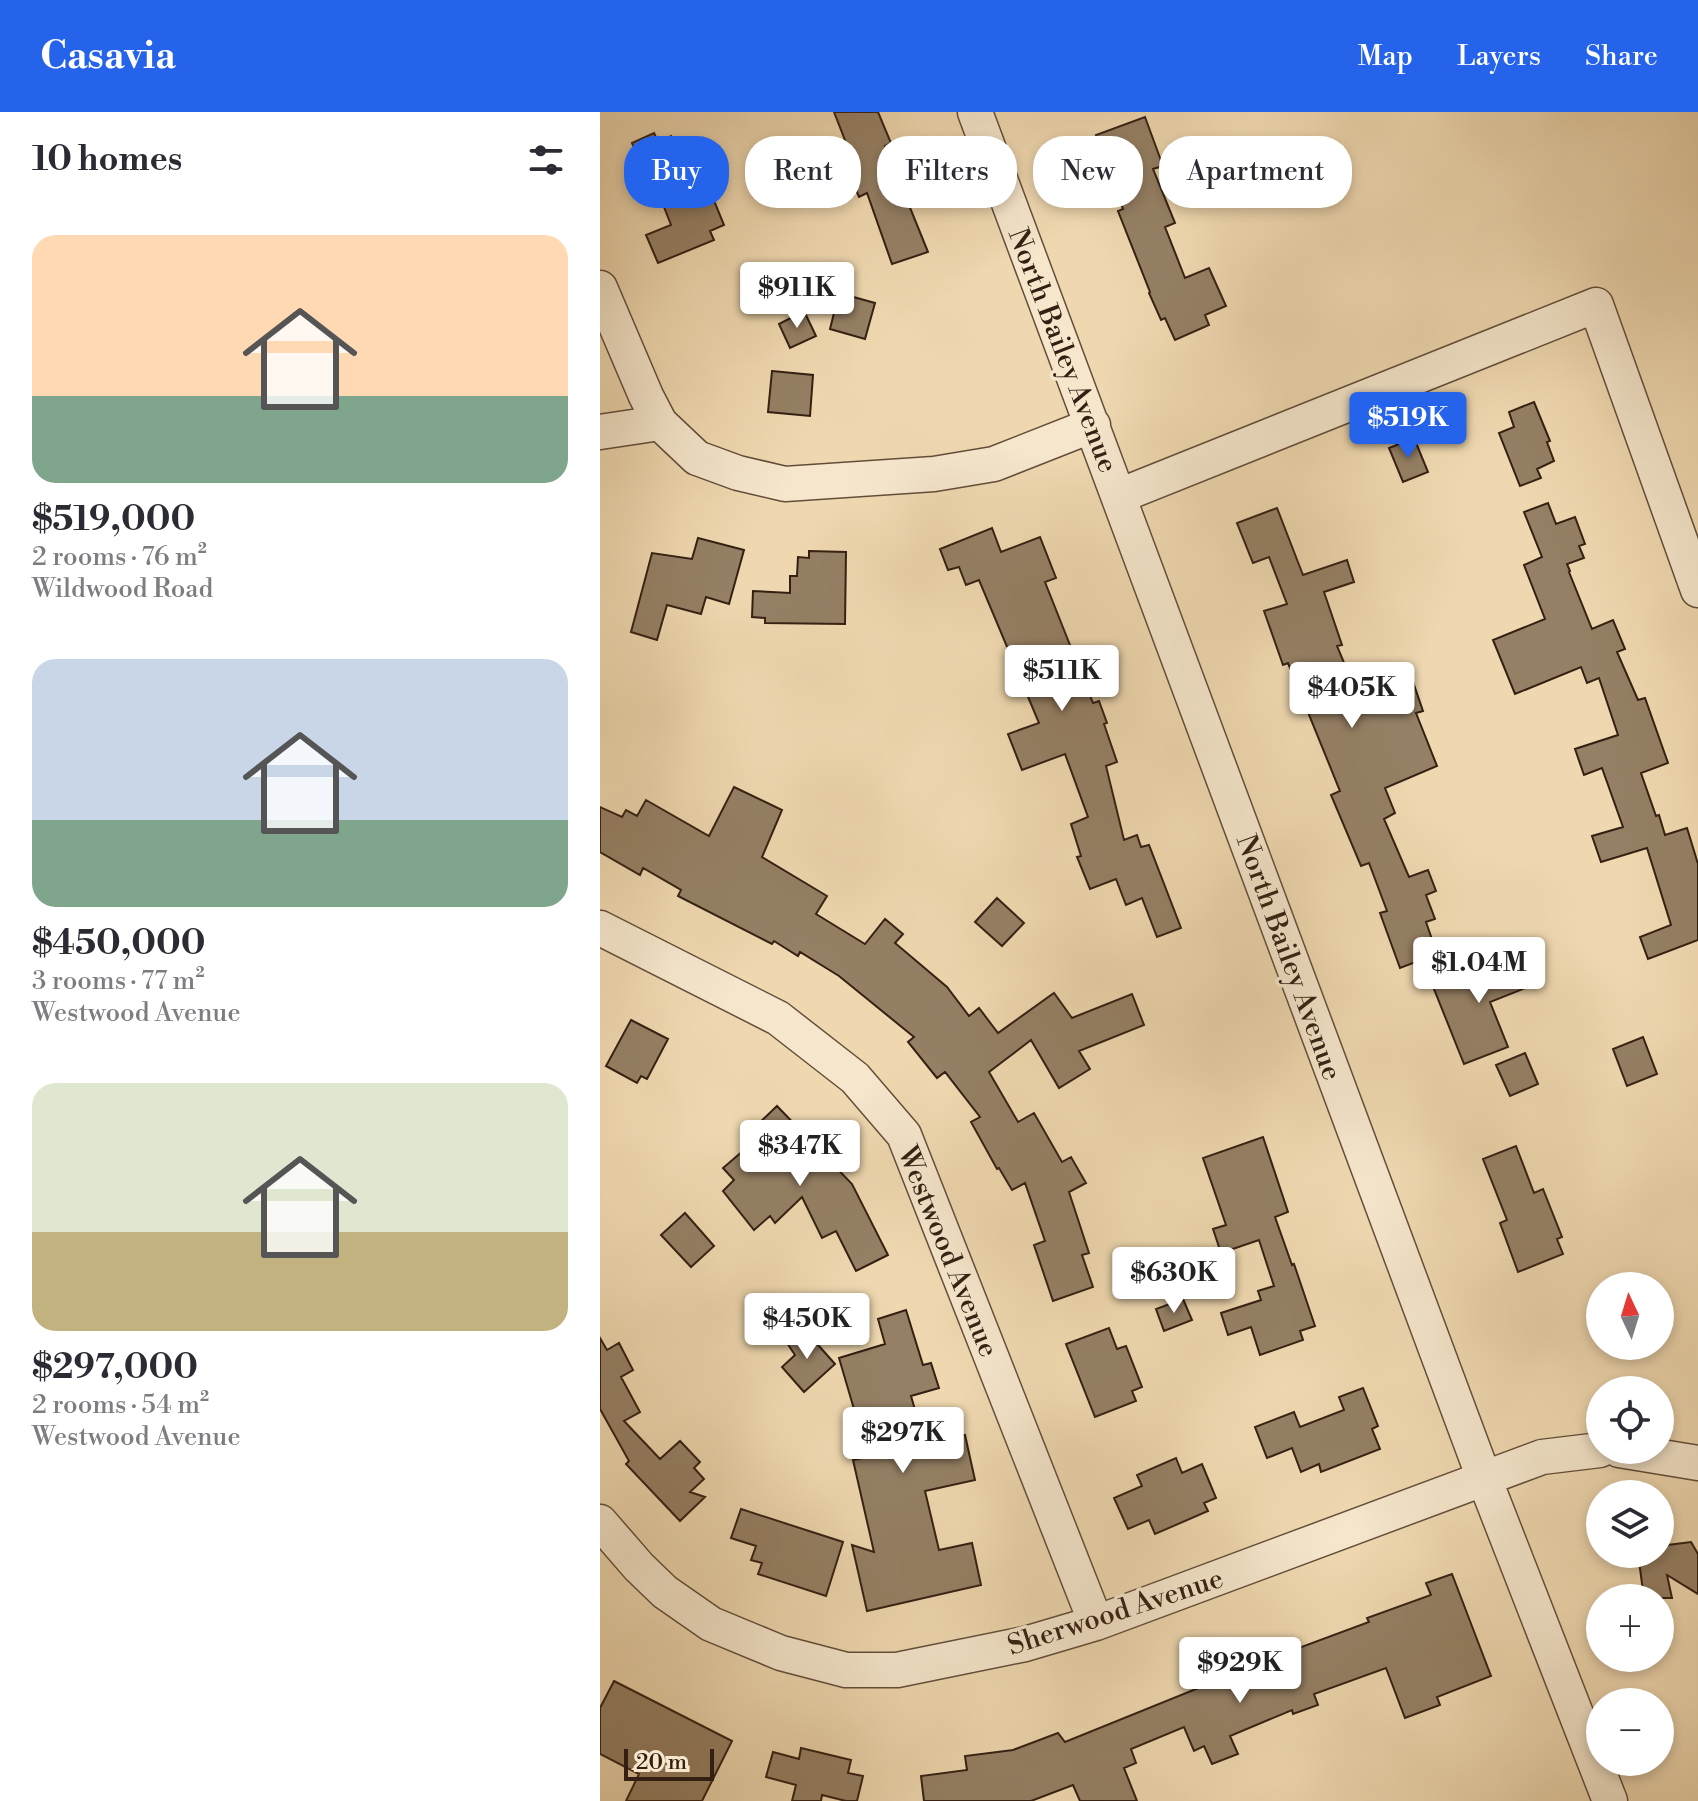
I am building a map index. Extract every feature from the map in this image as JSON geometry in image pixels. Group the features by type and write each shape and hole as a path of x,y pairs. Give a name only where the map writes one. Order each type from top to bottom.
{"street":[{"name":"North Bailey Avenue","path":"975,112 1484,1478 1610,1801"},
{"path":"600,288 660,423 697,458 738,473 785,484 934,474 994,464 1093,425"},
{"path":"1119,496 1596,305 1698,590"},
{"path":"600,432 660,423"},
{"name":"Westwood Avenue","path":"600,928 778,1018 855,1078 904,1135 1096,1623"},
{"name":"Sherwood Avenue","path":"600,1522 665,1592 711,1624 781,1653 846,1670 897,1670 1025,1644 1096,1623 1542,1457 1586,1452"},
{"path":"1674,1459 1698,1463"}],"building":[{"path":"834,112 878,112 888,136 877,136 877,208 910,208 928,252 892,264 867,193 861,196 861,136 843,136"},
{"path":"1145,117 1159,155 1159,167 1153,169 1159,184 1159,208 1169,208 1175,223 1165,227 1185,278 1209,268 1226,306 1205,315 1209,325 1175,340 1165,318 1161,320 1149,293 1118,211 1123,208 1143,208 1143,136 1096,135"},
{"path":"664,208 717,208 724,225 710,231 714,240 658,263 646,235 671,225"},
{"path":"839,293 875,303 865,339 830,329"},
{"path":"804,311 816,336 790,348 779,324"},
{"path":"772,371 813,375 810,416 768,412"},
{"path":"1534,402 1550,441 1547,442 1554,461 1537,469 1541,478 1520,486 1499,433 1514,427 1509,412"},
{"path":"1414,438 1428,472 1403,482 1389,448"},
{"path":"1548,503 1556,524 1575,517 1585,544 1579,546 1584,558 1567,564 1569,572 1592,629 1613,620 1625,649 1617,652 1638,700 1645,698 1668,763 1641,773 1656,816 1659,815 1665,835 1687,828 1698,864 1698,940 1648,959 1640,937 1671,925 1647,848 1601,862 1592,836 1623,827 1602,768 1584,775 1575,749 1618,735 1599,678 1587,683 1581,667 1515,694 1493,640 1545,619 1524,565 1542,557 1524,512"},
{"path":"1277,508 1303,575 1347,560 1354,582 1324,592 1342,645 1337,646 1357,694 1411,676 1423,711 1416,713 1437,766 1385,788 1395,813 1384,819 1409,877 1428,870 1436,891 1426,895 1435,919 1426,922 1437,954 1400,968 1380,913 1387,911 1369,863 1361,866 1331,795 1340,791 1288,663 1283,665 1264,611 1287,604 1269,557 1253,563 1237,523"},
{"path":"992,528 1001,552 1040,537 1056,578 1045,582 1093,703 1099,701 1107,723 1104,724 1117,762 1106,766 1124,840 1137,835 1141,847 1149,845 1181,928 1157,937 1142,898 1126,905 1116,879 1090,889 1077,857 1081,856 1071,824 1088,817 1065,754 1022,770 1008,734 1039,723 979,580 966,585 959,567 948,570 940,549"},
{"path":"698,538 744,550 729,604 706,597 701,614 667,605 657,640 631,632 652,553 692,559"},
{"path":"809,551 846,552 845,624 765,623 765,618 752,617 753,591 790,593 790,576 797,576 798,557 809,558"},
{"path":"734,787 782,810 762,857 827,896 816,914 865,944 885,919 903,934 895,943 947,987 969,1016 979,1008 998,1033 1054,993 1072,1018 1132,994 1144,1025 1079,1051 1090,1069 1059,1088 1031,1040 989,1072 1018,1122 1034,1113 1062,1162 1071,1157 1086,1183 1069,1192 1089,1253 1082,1255 1093,1287 1053,1301 1034,1245 1045,1241 1025,1183 1012,1190 971,1122 980,1117 945,1072 937,1078 908,1042 914,1037 839,976 800,952 798,956 774,941 772,944 678,896 681,890 643,868 640,875 600,852 600,807 622,817 626,810 637,816 646,800 709,836"},
{"path":"997,898 1024,923 1002,946 975,922"},
{"path":"1513,952 1528,987 1490,1002 1508,1047 1464,1064 1432,984"},
{"path":"631,1020 668,1039 647,1079 641,1076 637,1083 606,1066"},
{"path":"1643,1037 1657,1074 1627,1086 1613,1049"},
{"path":"1525,1053 1538,1084 1510,1096 1496,1065"},
{"path":"777,1106 852,1184 888,1255 856,1271 836,1231 822,1238 802,1197 775,1223 770,1216 754,1230 723,1191 734,1180 723,1168 758,1138 751,1131"},
{"path":"1263,1137 1288,1212 1275,1217 1315,1326 1300,1331 1303,1340 1260,1355 1251,1327 1228,1335 1221,1313 1261,1300 1258,1291 1274,1286 1259,1240 1221,1253 1213,1229 1226,1225 1203,1158"},
{"path":"1516,1146 1534,1193 1543,1189 1562,1237 1557,1239 1563,1254 1518,1272 1500,1223 1507,1220 1483,1159"},
{"path":"685,1213 714,1246 691,1267 661,1235"},
{"path":"1183,1299 1192,1320 1164,1331 1156,1309"},
{"path":"906,1310 923,1365 931,1363 939,1388 911,1396 925,1444 965,1435 975,1480 925,1491 939,1550 972,1543 981,1585 867,1611 852,1545 874,1552 853,1460 868,1457 839,1358 885,1344 878,1319"},
{"path":"803,1328 835,1364 804,1392 782,1367 795,1355 787,1343"},
{"path":"1109,1328 1117,1349 1126,1346 1142,1387 1132,1391 1136,1401 1095,1417 1066,1344"},
{"path":"600,1338 607,1350 619,1343 633,1370 621,1377 640,1412 624,1421 660,1459 680,1441 700,1462 694,1468 704,1479 690,1492 705,1497 680,1521 626,1464 629,1461 600,1409"},
{"path":"1363,1388 1378,1426 1372,1429 1380,1449 1321,1472 1319,1464 1301,1472 1292,1448 1267,1458 1255,1427 1294,1412 1300,1427 1344,1410 1339,1397"},
{"path":"1176,1458 1182,1473 1202,1464 1216,1498 1204,1503 1208,1511 1155,1534 1149,1520 1128,1529 1114,1498 1142,1486 1137,1475"},
{"path":"741,1509 843,1542 826,1596 758,1574 762,1563 751,1560 756,1546 731,1538"},
{"path":"1691,1542 1698,1554 1698,1594 1667,1575 1669,1584 1642,1584 1640,1568 1674,1568 1674,1544"},
{"path":"1452,1574 1491,1676 1437,1697 1440,1705 1405,1718 1386,1668 1314,1694 1318,1705 1293,1714 1292,1710 1230,1736 1238,1754 1212,1764 1204,1746 1194,1751 1184,1727 1131,1749 1136,1763 1124,1768 1137,1801 1080,1801 1073,1785 1031,1801 924,1801 921,1776 967,1770 965,1756 1013,1750 1058,1733 1065,1742 1228,1676 1235,1692 1283,1673 1277,1656 1431,1595 1426,1583"},
{"path":"614,1681 732,1741 702,1801 626,1801 639,1774 600,1754 600,1708"},
{"path":"801,1748 851,1760 848,1773 863,1776 857,1801 822,1795 821,1801 792,1801 796,1785 766,1777 773,1752 799,1759"}]}
